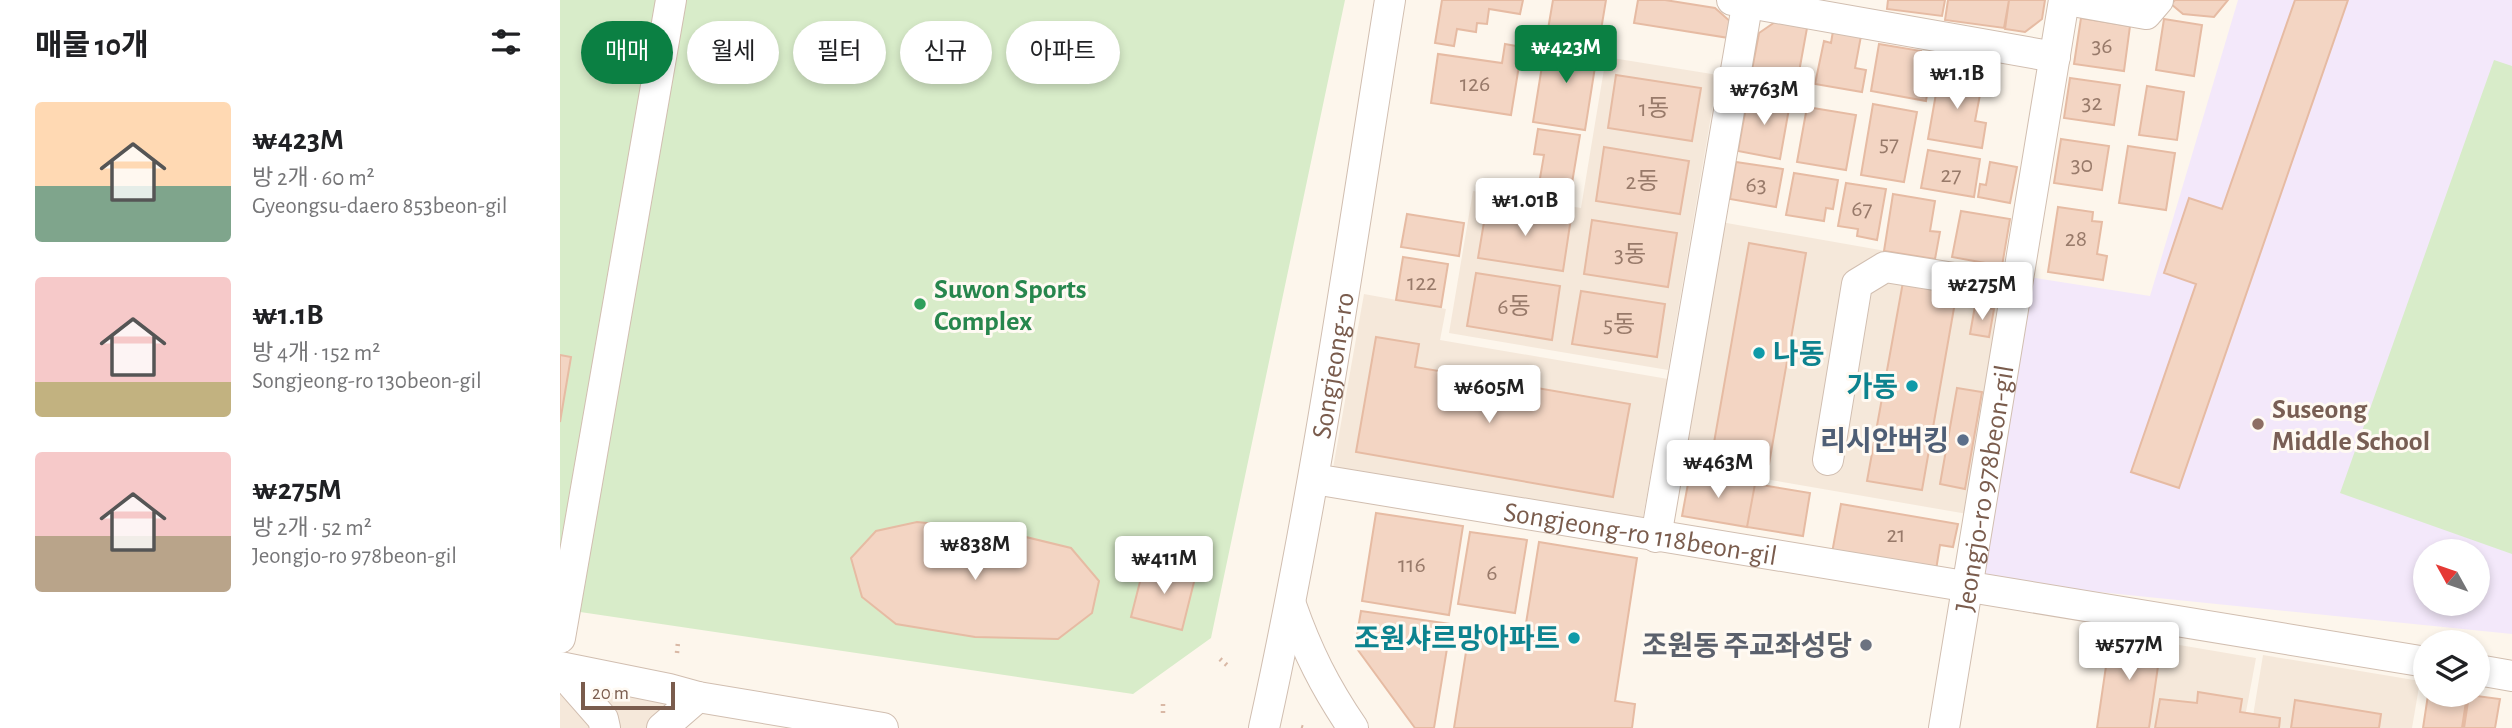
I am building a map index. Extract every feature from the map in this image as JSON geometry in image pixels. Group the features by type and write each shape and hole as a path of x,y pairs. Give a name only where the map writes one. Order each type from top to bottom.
{"street":[{"path":"560,638 671,0"},
{"name":"Songjeong-ro","path":"1264,728 1314,480 1390,0"},
{"name":"Jeongjo-ro 978beon-gil","path":"1944,728 2066,0 2146,13 2158,0"},
{"path":"1656,537 1743,1 1861,11 2055,57"},
{"path":"1828,460 1857,284 1885,267 2016,288"},
{"name":"Songjeong-ro 118beon-gil","path":"1314,480 2413,660"},
{"path":"1291,604 1305,645 1327,690 1353,728"},
{"path":"560,668 669,689 766,719 883,728"},
{"path":"560,668 603,719 605,728"},
{"path":"2490,672 2512,676"},
{"path":"662,728 698,697"}],"path":[{"path":"677,653 678,642"},
{"path":"1220,659 1230,667"},
{"path":"1163,699 1163,713"}],"shaded area":[{"name":"Suseong Middle School","path":"2238,0 2512,0 2512,634 1979,580 2029,277 2150,296"},
{"path":"1606,57 1718,75 1668,370 1449,333 1473,191 1581,208"},
{"path":"1721,222 2022,275 1979,516 1678,464"},
{"path":"1364,294 1446,309 1440,340 1668,379 1642,522 1333,468"},
{"path":"2150,640 2256,658 2243,728 2134,728"},
{"path":"2263,655 2413,680 2413,707 2416,707 2412,728 2251,728"},
{"path":"560,674 698,697 662,728 560,728"}],"green space":[{"name":"Suwon Sports Complex","path":"560,0 1345,0 1211,638 1133,694 560,609"},
{"path":"2494,60 2512,66 2512,554 2490,546 2490,539 2470,539 2340,493"}],"building":[{"path":"1442,0 1523,0 1520,14 1489,9 1487,24 1477,23 1476,32 1457,29 1454,46 1435,43"},
{"path":"1553,0 1606,0 1598,48 1546,41"},
{"path":"1638,0 1665,0 1715,8 1732,23 1729,38 1634,23"},
{"path":"1888,0 1945,0 1942,16 1887,9"},
{"path":"1948,0 2009,0 2004,28 1945,20"},
{"path":"2009,0 2045,0 2042,19 2025,32 2005,29"},
{"path":"2175,0 2228,0 2214,17 2183,14 2171,4"},
{"path":"2295,0 2348,0 2179,488 2131,472 2196,284 2164,273 2189,198 2222,209"},
{"path":"2081,18 2130,26 2124,71 2074,64"},
{"path":"2164,19 2202,25 2194,76 2156,70"},
{"path":"1775,22 1807,28 1797,83 1751,75 1759,33"},
{"path":"1833,31 1861,36 1855,68 1866,70 1862,92 1815,84 1824,41 1831,43"},
{"path":"1546,41 1598,48 1585,130 1533,122"},
{"path":"1505,44 1522,47 1511,115 1431,103 1438,54 1502,63"},
{"path":"1879,44 1921,51 1918,73 1930,76 1926,101 1871,91"},
{"path":"1940,71 1983,79 1975,121 1986,123 1982,148 1928,139"},
{"path":"1616,75 1701,88 1692,141 1608,128"},
{"path":"2070,78 2120,85 2114,125 2064,118"},
{"path":"2147,86 2184,92 2177,140 2139,135"},
{"path":"1748,96 1790,103 1780,159 1738,151"},
{"path":"1873,104 1917,112 1904,182 1861,175"},
{"path":"1807,107 1856,115 1846,170 1797,162"},
{"path":"1538,129 1580,135 1571,189 1539,184 1544,155 1534,154"},
{"path":"2061,139 2109,146 2102,190 2054,183"},
{"path":"2128,146 2175,153 2166,210 2119,203"},
{"path":"1604,147 1689,161 1680,214 1596,201"},
{"path":"1928,150 1980,159 1974,197 1921,188"},
{"path":"1736,162 1783,169 1776,207 1730,199"},
{"path":"1990,162 2017,167 2010,203 1978,197 1980,184 1986,185"},
{"path":"1794,173 1838,180 1833,209 1826,208 1824,221 1786,215"},
{"path":"1846,183 1886,189 1877,240 1857,236 1858,229 1838,226"},
{"path":"1893,194 1935,201 1930,231 1940,232 1935,259 1884,251"},
{"path":"1487,204 1571,218 1563,271 1478,258"},
{"path":"2058,207 2093,212 2092,221 2102,222 2097,254 2107,256 2103,280 2048,272"},
{"path":"1961,211 2010,219 2002,266 1952,257"},
{"path":"1407,214 1464,223 1459,256 1401,247"},
{"path":"1592,220 1677,233 1668,287 1584,274"},
{"name":"나동","path":"1749,243 1806,253 1769,464 1712,454"},
{"path":"1403,257 1448,264 1441,307 1396,300"},
{"path":"1476,273 1560,286 1552,340 1467,326"},
{"name":"가동","path":"1903,282 1957,291 1922,490 1867,481"},
{"path":"1581,291 1665,304 1657,357 1572,344"},
{"path":"1975,306 1994,309 1989,337 1970,334"},
{"path":"1376,337 1419,344 1415,367 1630,404 1613,497 1356,452"},
{"path":"560,355 571,357 560,422"},
{"path":"1957,388 1982,392 1965,489 1940,484"},
{"path":"1690,473 1755,484 1747,527 1682,516"},
{"path":"1755,484 1810,493 1803,536 1747,527"},
{"path":"1841,504 1958,524 1953,547 1940,545 1936,570 1832,553"},
{"path":"1376,513 1463,526 1449,615 1362,601"},
{"path":"917,522 997,530 1071,548 1099,581 1092,613 1058,639 975,637 896,624 862,597 851,558 876,531"},
{"path":"1470,532 1527,540 1515,613 1458,604"},
{"name":"조원샤르망아파트","path":"1539,542 1637,558 1615,701 1635,704 1632,728 1454,728 1469,633 1523,642"},
{"path":"1145,562 1196,574 1182,630 1131,617"},
{"path":"1361,611 1451,624 1434,728 1415,728 1355,646"},
{"path":"2111,632 2162,639 2149,728 2097,728"},
{"path":"2198,692 2242,699 2240,712 2280,718 2279,728 2155,728 2160,699 2197,703"},
{"path":"2490,698 2500,699 2495,728 2464,728 2467,707 2490,707"},
{"path":"2295,700 2381,714 2379,728 2291,728"},
{"path":"2426,707 2465,707 2462,728 2423,728"}],"place":[{"name":"Suwon Sports Complex","path":"920,304"},
{"name":"나동","path":"1759,353"},
{"name":"가동","path":"1912,386"},
{"name":"Suseong Middle School","path":"2258,424"},
{"name":"리시안버킹","path":"1963,440"},
{"name":"조원샤르망아파트","path":"1574,638"},
{"name":"조원동 주교좌성당","path":"1866,645"}]}
